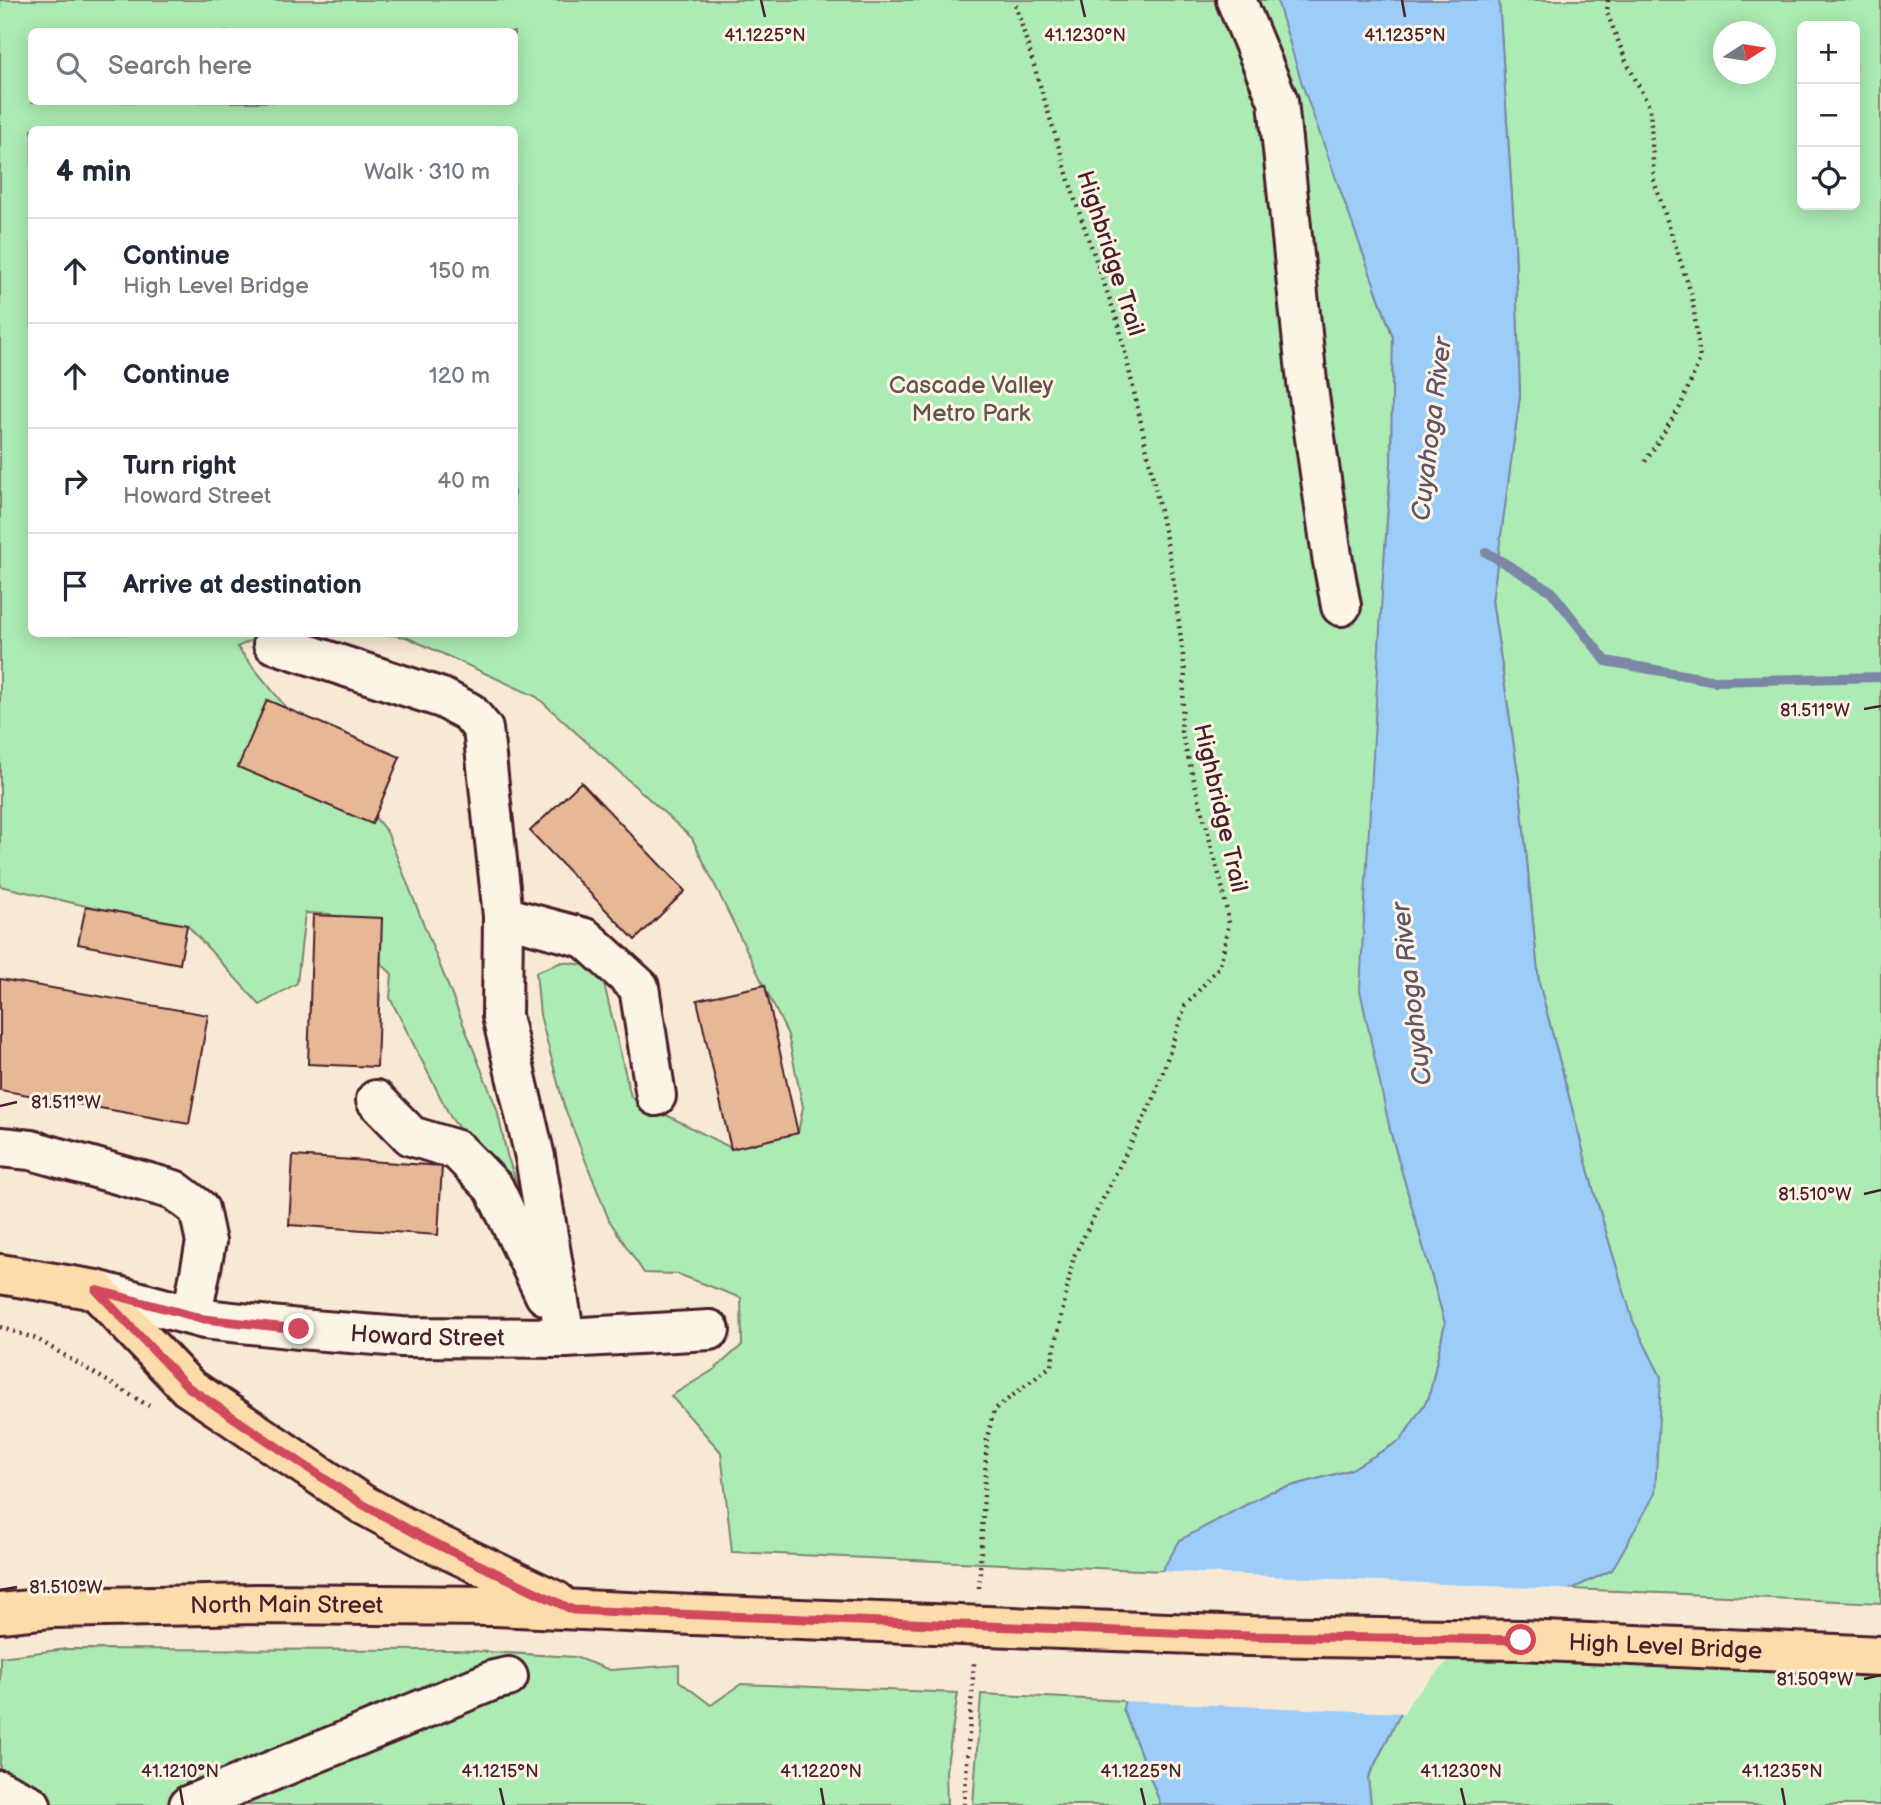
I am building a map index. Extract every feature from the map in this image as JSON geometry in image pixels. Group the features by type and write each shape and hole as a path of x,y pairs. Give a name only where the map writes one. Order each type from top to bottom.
{"main road":[{"name":"Howard Street","path":"0,1273 96,1290"},
{"path":"96,1290 188,1387 362,1504 428,1540 573,1610"},
{"name":"North Main Street","path":"0,1613 50,1608 259,1604 495,1606 693,1615"},
{"name":"High Level Bridge","path":"693,1615 1249,1636 1521,1640 1881,1656"}],"street":[{"path":"1236,0 1278,101 1307,382 1341,606"},
{"path":"274,643 442,698 469,712 483,729 503,916 502,1017 535,1157 565,1338"},
{"path":"503,916 585,938 639,987 656,1096"},
{"path":"376,1100 411,1136 457,1150 494,1188 565,1338"},
{"path":"0,1147 31,1150 174,1190 199,1209 206,1242 192,1315"},
{"name":"Howard Street","path":"96,1290 204,1319 402,1337 565,1338 710,1330"},
{"path":"189,1805 508,1677"},
{"path":"0,1790 31,1805"}],"path":[{"name":"Highbridge Trail","path":"994,1410 1051,1366 1074,1256 1154,1098 1185,1006 1220,966 1229,922 1181,731 1185,671 1171,562 1119,326 1074,200 1014,0"},
{"path":"1608,0 1607,13 1626,61 1650,108 1654,181 1692,296 1700,359 1680,407 1643,465"}],"green space":[{"name":"Cascade Valley Metro Park","path":"0,0 1386,0 1375,287 1393,337 1391,464 1382,593 1390,1130 1445,1323 1429,1397 1401,1440 1350,1470 1270,1492 1181,1540 1163,1571 732,1552 721,1452 671,1396 715,1369 742,1345 741,1298 678,1274 644,1273 609,1220 564,1106 540,1015 536,972 562,962 600,967 631,1097 731,1148 798,1133 803,1107 788,1035 692,838 537,697 406,637 518,637 518,126 28,126 28,637 259,637 237,647 387,832 497,1109 507,1155 519,1190 501,1182 451,1118 390,998 392,974 330,914 305,913 297,983 260,1005 187,925 0,886"},
{"path":"1499,0 1881,0 1881,1603 1571,1589 1612,1570 1661,1377 1633,1322 1594,1192 1539,983 1519,780 1492,600 1520,396 1515,243"},
{"path":"1467,1638 1881,1657 1881,1805 1371,1805 1368,1778 1409,1696"},
{"path":"67,1649 455,1650 575,1657 610,1670 679,1665 679,1681 711,1705 741,1684 958,1693 946,1771 947,1805 0,1805 0,1657"},
{"path":"981,1694 1126,1701 1123,1709 1161,1805 973,1805"}],"water":[{"name":"Cuyahoga River","path":"1277,0 1499,0 1515,243 1520,396 1492,601 1519,780 1539,983 1594,1192 1633,1321 1661,1377 1655,1494 1612,1570 1467,1638 1409,1696 1368,1778 1371,1805 1161,1805 1123,1709 1143,1603 1180,1540 1270,1492 1350,1470 1401,1440 1429,1397 1445,1323 1390,1130 1360,990 1391,464 1393,337 1302,84"}],"pier":[{"path":"1158,1571 1579,1590 1469,1640 1412,1698 1404,1713 1122,1701 1140,1603"}],"building":[{"path":"267,700 400,757 372,824 238,767"},
{"path":"581,782 685,891 635,940 530,831"},
{"path":"86,906 187,925 180,964 78,944"},
{"path":"313,915 382,918 377,1067 308,1064"},
{"path":"0,979 208,1015 189,1124 0,1090"},
{"path":"765,985 798,1133 731,1149 697,1000"},
{"path":"293,1156 442,1166 438,1235 289,1225"}],"waterway":[{"path":"1486,552 1551,591 1606,661 1716,681 1881,677"}],"route":[{"path":"299,1329 204,1319 96,1290 188,1387 362,1504 428,1540 573,1610 1249,1636 1521,1640"}]}
